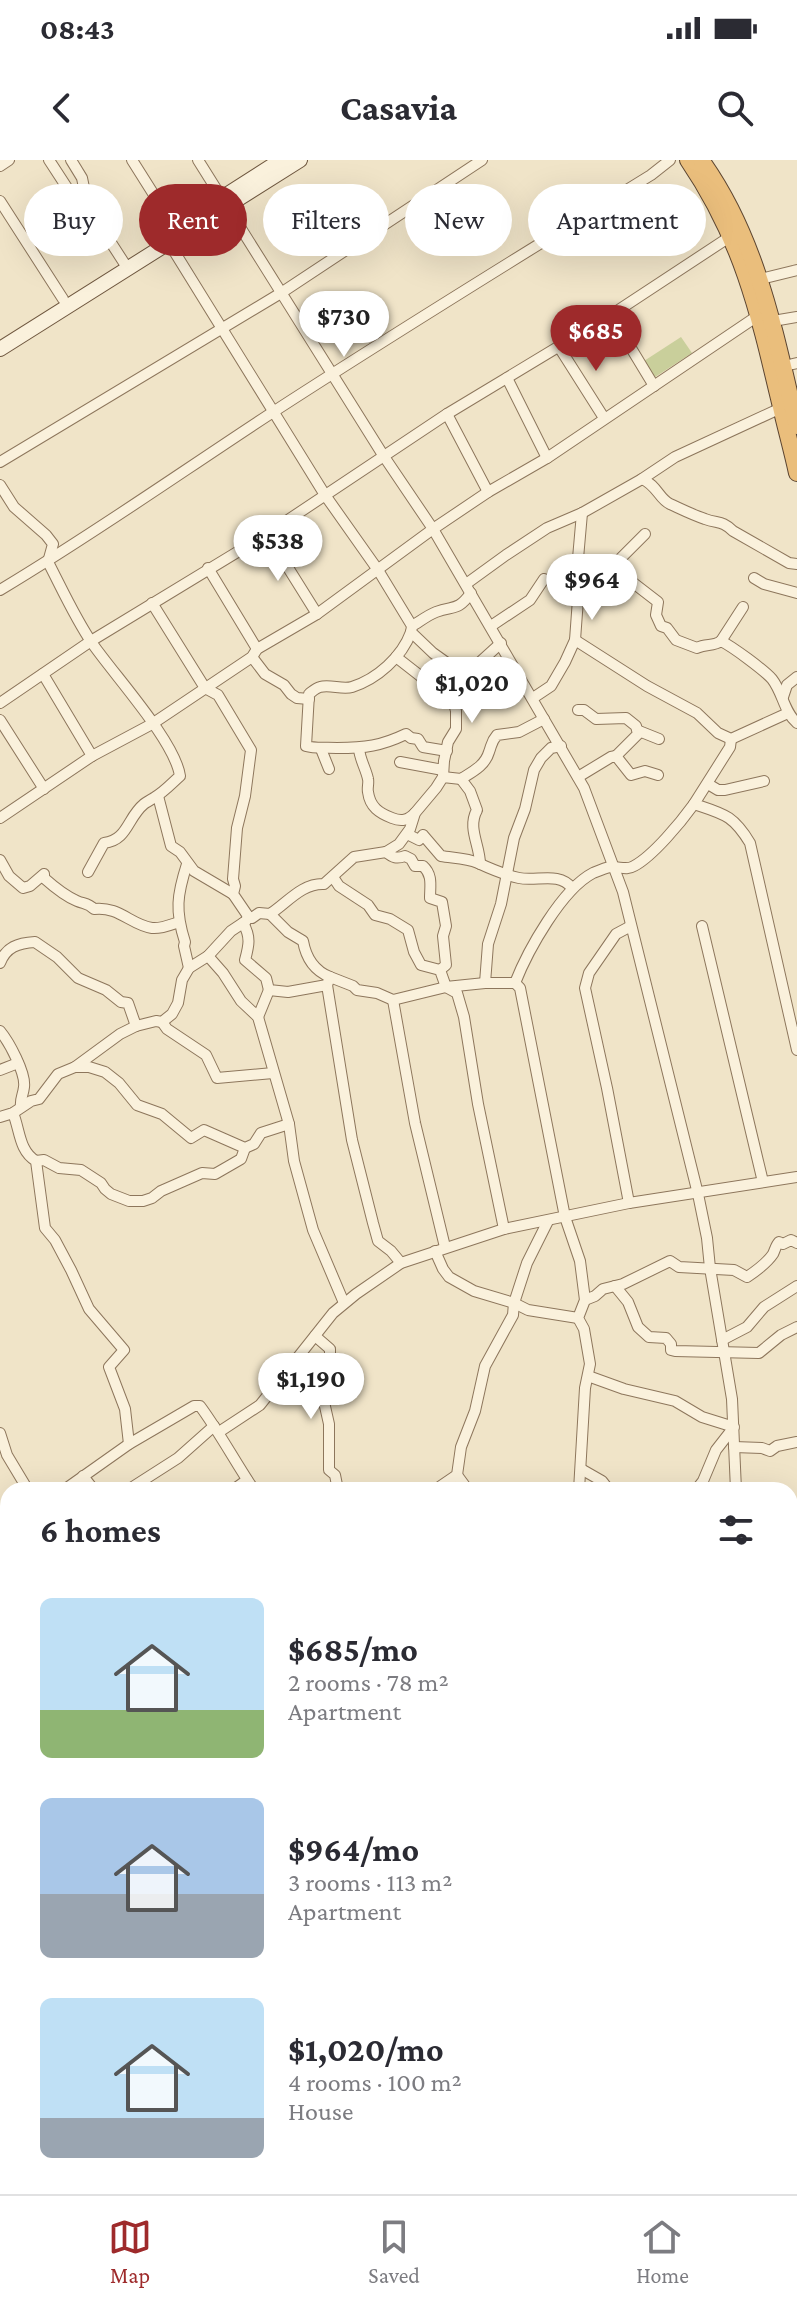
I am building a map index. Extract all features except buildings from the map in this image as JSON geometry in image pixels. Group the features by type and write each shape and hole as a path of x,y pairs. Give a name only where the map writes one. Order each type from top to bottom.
{"highway":[{"path":"688,160 708,189 766,318 791,365 797,426"},
{"path":"701,160 732,211 761,279 781,408 797,473"}],"main road":[{"path":"247,186 273,166 300,160"},
{"path":"0,338 141,256"},
{"path":"0,349 125,265"}],"street":[{"path":"0,166 9,160"},
{"path":"49,160 65,184"},
{"path":"71,160 83,184"},
{"path":"132,160 146,184"},
{"path":"198,160 213,184"},
{"path":"0,462 281,293 482,160"},
{"path":"0,590 670,160"},
{"path":"0,201 63,299"},
{"path":"0,703 91,641 267,534 383,455 611,315 731,236"},
{"path":"247,239 433,529 584,788 623,892 698,1194 734,1427 736,1482"},
{"path":"119,256 125,265"},
{"path":"185,256 221,328 325,495 378,570 411,629 453,669 456,729 448,742 443,774 436,788 415,813 397,820 374,808 359,749"},
{"path":"761,279 797,270"},
{"path":"611,315 654,386"},
{"path":"0,818 92,756 152,724 317,614 433,529 654,386 766,318 797,317"},
{"path":"559,347 604,418"},
{"path":"507,378 547,458"},
{"path":"447,751 423,747 418,739 406,734 390,742 359,749 306,746 309,694 320,687 348,688 385,668 408,641 411,629 438,611 463,604 468,589 526,541 547,528 582,513 675,457 781,408"},
{"path":"447,414 488,492"},
{"path":"642,479 651,483 668,503 706,520 726,524 789,563 797,564"},
{"path":"0,485 14,507 53,544 48,562 91,641 152,724 174,757 180,773 158,796 144,803 122,836 104,843 88,872"},
{"path":"533,698 551,686 575,640 582,513"},
{"path":"267,534 317,614"},
{"path":"645,534 616,565 623,575 658,602 656,615 661,626 667,628 676,640 697,648 714,646 721,641 743,607"},
{"path":"208,568 265,674 284,685 297,698 309,699"},
{"path":"577,594 593,595 604,584 623,575"},
{"path":"754,578 797,593"},
{"path":"491,626 521,608 544,579"},
{"path":"152,603 205,688 218,695 251,750 237,828 233,894 249,933 245,960 266,978 269,990 258,1017"},
{"path":"575,640 647,686 697,713 718,733 731,739 788,713"},
{"path":"721,641 771,677 788,713 797,723"},
{"path":"396,657 428,682 453,669 479,663 501,643"},
{"path":"43,674 92,756"},
{"path":"783,697 787,685 797,677"},
{"path":"578,710 584,710 596,719 626,718 639,731 659,739"},
{"path":"461,779 483,763 490,752 490,743 497,735 519,732 544,719"},
{"path":"0,720 44,789"},
{"path":"578,777 616,756 639,731"},
{"path":"515,983 525,959 572,888 595,872 613,866 632,868 664,840 708,784 730,747 731,739"},
{"path":"485,983 488,944 534,770 551,748 561,746"},
{"path":"321,749 329,769"},
{"path":"616,756 631,775 645,771 658,775"},
{"path":"400,762 461,779 470,791 477,810 473,832 479,847 480,864"},
{"path":"708,784 725,790 764,781"},
{"path":"158,796 169,841 194,871 233,894"},
{"path":"694,804 723,813 735,821 750,843 797,1050"},
{"path":"270,914 296,893 318,883 324,884 354,857 386,852 399,844 407,834 415,813"},
{"path":"407,834 419,840 423,835 441,856 475,861 521,879 548,877 567,882 572,888"},
{"path":"386,852 391,857 405,856 415,866 423,866 428,871 430,898 442,902 446,926 443,936 446,965 440,970"},
{"path":"0,860 9,876 23,888 44,874 53,886 94,909 116,912 154,928 179,922"},
{"path":"187,864 178,893 179,922 189,968"},
{"path":"333,877 339,886 368,905 375,915 390,919 408,930 421,965 440,970"},
{"path":"162,1022 172,1014 178,1003 182,980 189,968 208,956 245,919 259,913 270,914 288,932 303,941 305,951 318,972 329,981 352,1140 378,1241 401,1263"},
{"path":"629,1203 585,988 589,973 616,934 631,926"},
{"path":"702,926 763,1182"},
{"path":"0,963 7,949 35,942 50,951 78,978 128,1003 136,1026"},
{"path":"208,956 241,1001 258,1017 289,1124 294,1161 313,1230 344,1303"},
{"path":"440,970 446,987 457,993 464,1017 504,1229"},
{"path":"269,990 288,992 329,981 342,981 357,990 377,993 393,1000 446,987 485,983 515,983 520,988 565,1217 580,1261 585,1300 578,1318 584,1329 590,1364 580,1482"},
{"path":"393,1000 443,1269 449,1277 474,1291 528,1310 578,1318"},
{"path":"0,1117 39,1099 58,1074 75,1067 120,1034 156,1021 162,1022 167,1029 206,1055 217,1078 273,1073"},
{"path":"0,1031 24,1080 17,1110 22,1145 30,1157 36,1161 44,1160 55,1167 85,1171 111,1194 129,1201 152,1198 202,1173 215,1174 241,1159 245,1148 254,1144 261,1133 289,1124"},
{"path":"0,1070 18,1063"},
{"path":"75,1067 105,1072 137,1105 162,1114 186,1136 191,1138 204,1130 245,1148"},
{"path":"36,1161 45,1228 55,1240 89,1309 124,1350 109,1367 125,1409 129,1444"},
{"path":"140,1482 217,1429 260,1405 344,1303 401,1263 504,1229 629,1203 797,1177"},
{"path":"462,1482 457,1475 461,1447 475,1411 485,1366 513,1315 527,1263 548,1221"},
{"path":"585,1300 603,1289 650,1273 670,1261 679,1267 734,1270 747,1277 774,1252 779,1242 783,1244 791,1240 797,1243"},
{"path":"615,1286 628,1302 638,1327 649,1337 666,1338 671,1350 694,1353 723,1346 759,1353 781,1335 797,1327"},
{"path":"723,1346 747,1327 764,1307 797,1286"},
{"path":"315,1336 330,1349 324,1402 329,1424 329,1470 335,1475 336,1482"},
{"path":"588,1376 624,1389 675,1401 702,1417 734,1427"},
{"path":"75,1482 129,1444 194,1406 200,1406 249,1482"},
{"path":"702,1482 716,1450 734,1427"},
{"path":"0,1433 7,1455 23,1482"},
{"path":"734,1447 770,1451 777,1446 797,1442"},
{"path":"581,1469 603,1482"},
{"path":"447,1482 457,1475"},
{"path":"83,1476 88,1482"}],"green space":[{"path":"681,337 692,353 655,377 644,361"}]}
